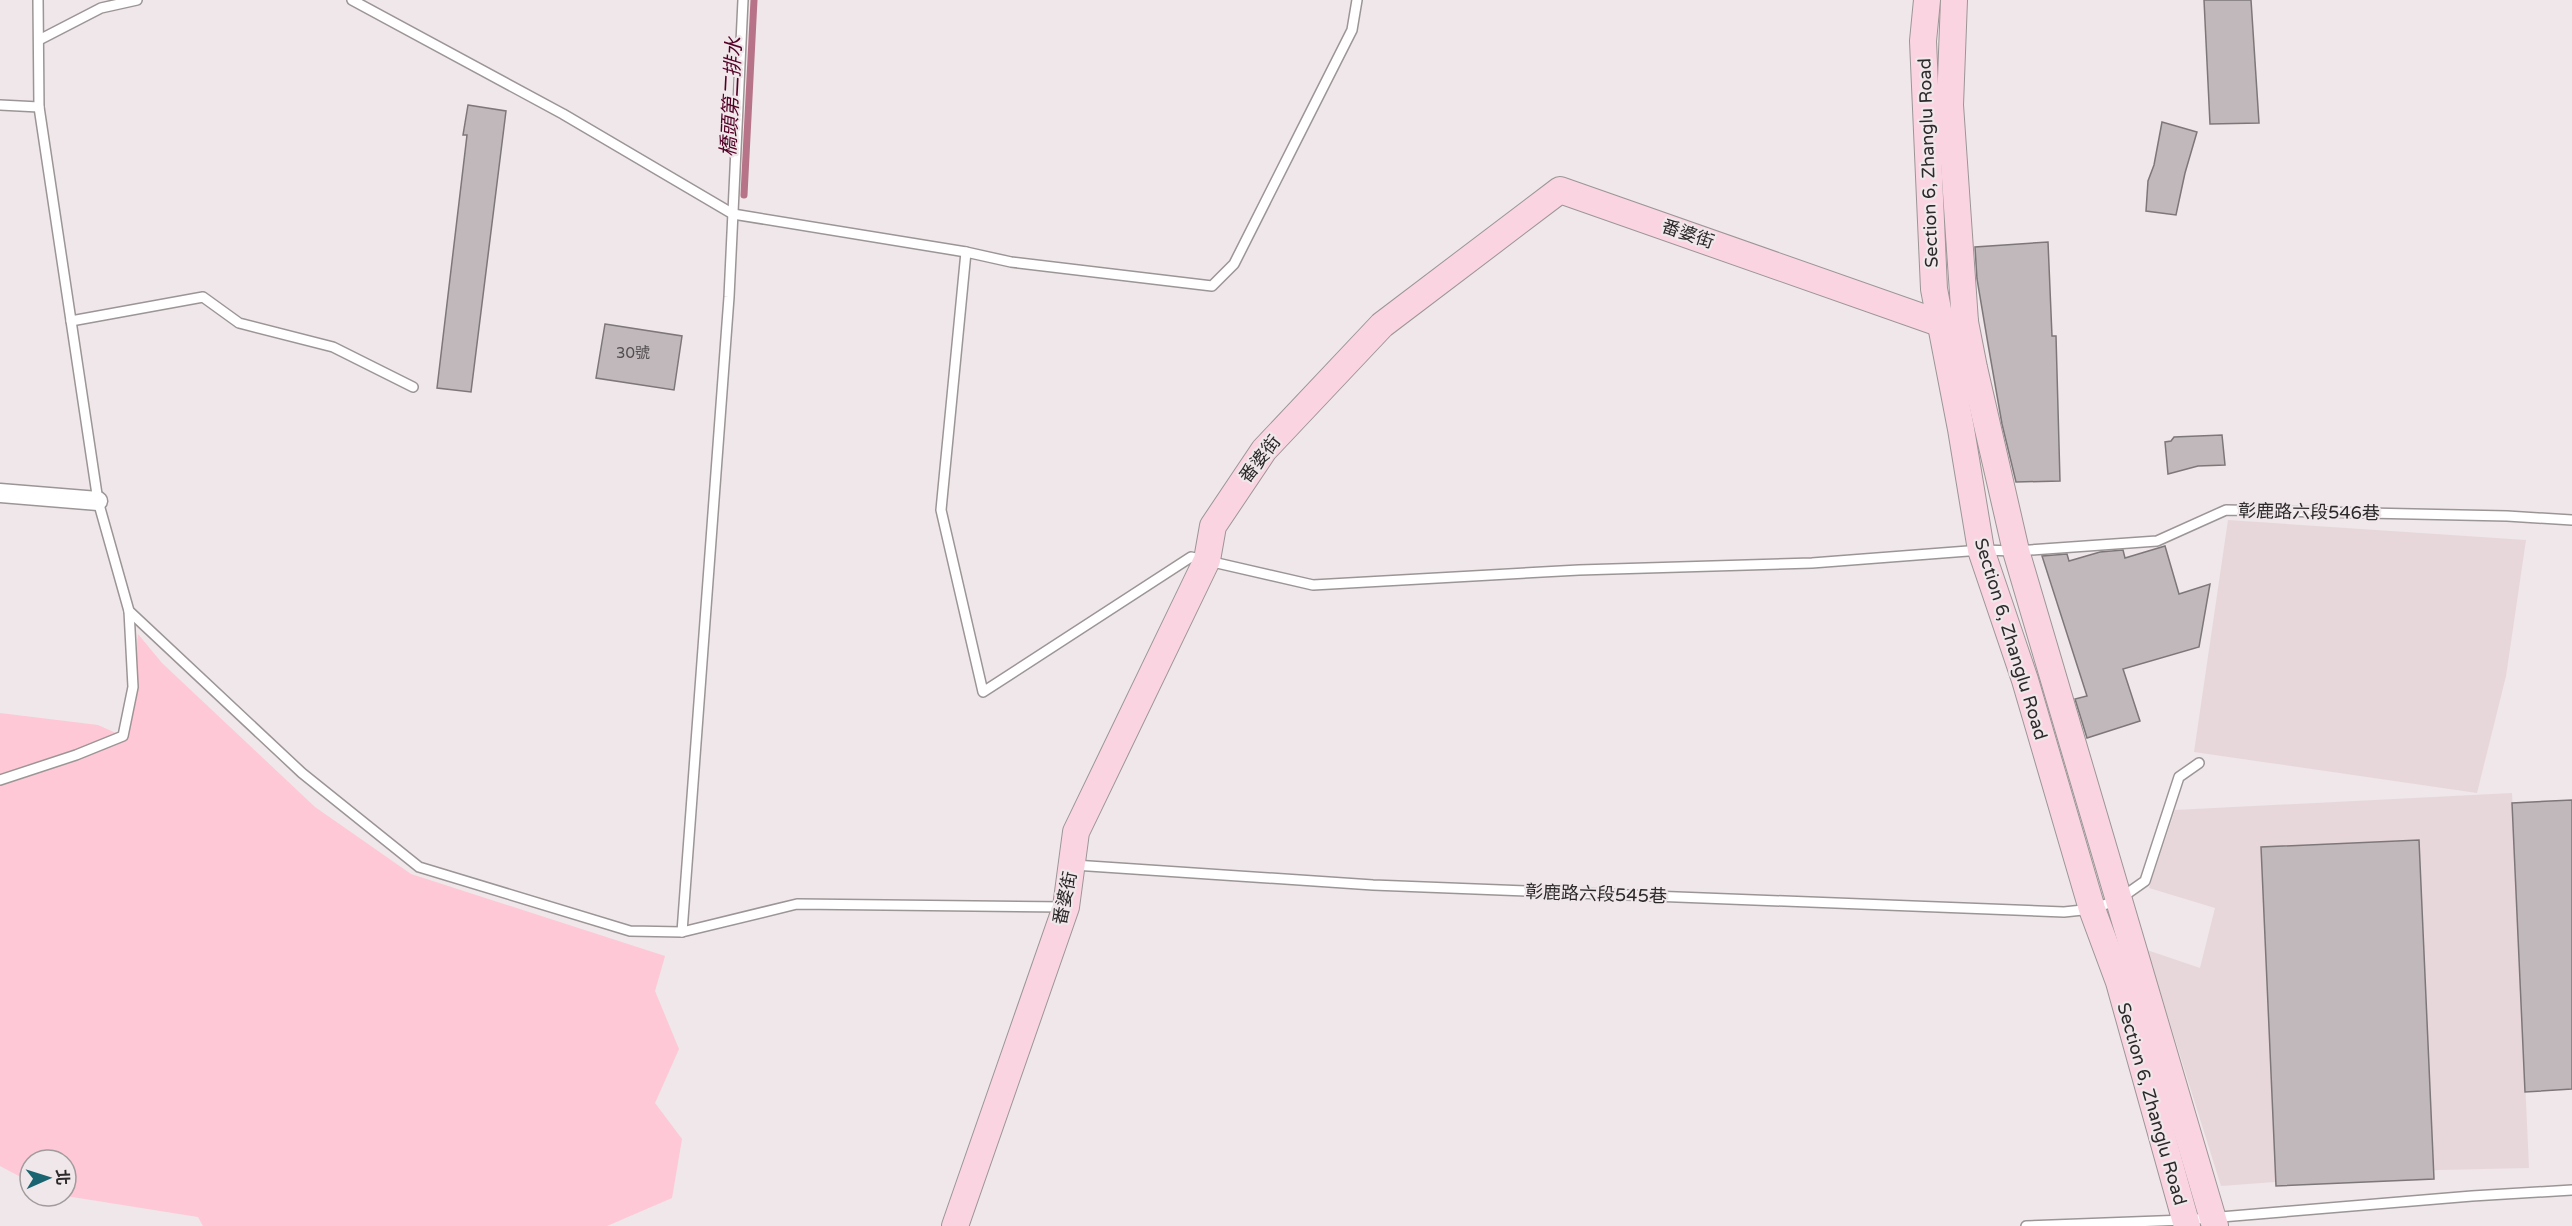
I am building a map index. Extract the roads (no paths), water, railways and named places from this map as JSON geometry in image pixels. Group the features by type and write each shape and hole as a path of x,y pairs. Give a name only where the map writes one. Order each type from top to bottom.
{"main road":[{"name":"Section 6, Zhanglu Road","path":"1927,0 1923,41 1934,289 1981,550 2025,680 2092,909 2118,982 2186,1223"},
{"name":"Section 6, Zhanglu Road","path":"1954,0 1950,105 1965,322 2016,551 2213,1221"},
{"name":"番婆街","path":"955,1226 1066,907 1076,832 1207,560 1213,526 1264,450 1382,325 1560,190 1939,323 1965,322"}],"street":[{"path":"0,493 98,501"}],"lane":[{"path":"0,780 123,736 133,687 129,611 98,501 39,107 38,0"},
{"path":"39,40 101,8 137,0"},
{"path":"351,0 563,114 733,214 966,252 1011,262 1212,286 1234,264 1352,30 1357,0"},
{"path":"682,932 729,297 743,0"},
{"path":"0,105 39,107"},
{"path":"966,252 941,510 983,692 1191,557 1207,560"},
{"path":"71,321 203,297 239,323 333,347 413,387"},
{"name":"彰鹿路六段546巷","path":"1207,560 1313,585 1579,570 1812,563 1981,550 2016,551 2157,541 2226,510 2507,516 2572,520"},
{"path":"129,611 302,773 419,867 630,931 682,932 796,904 1066,907"},
{"name":"彰鹿路六段545巷","path":"1072,865 1397,886 2064,912 2092,909 2118,900 2145,881 2179,777 2199,763"},
{"path":"2026,1226 2186,1223 2472,1196 2572,1190"}],"waterway":[{"name":"橋頭第二排水","path":"744,195 754,0"}]}
